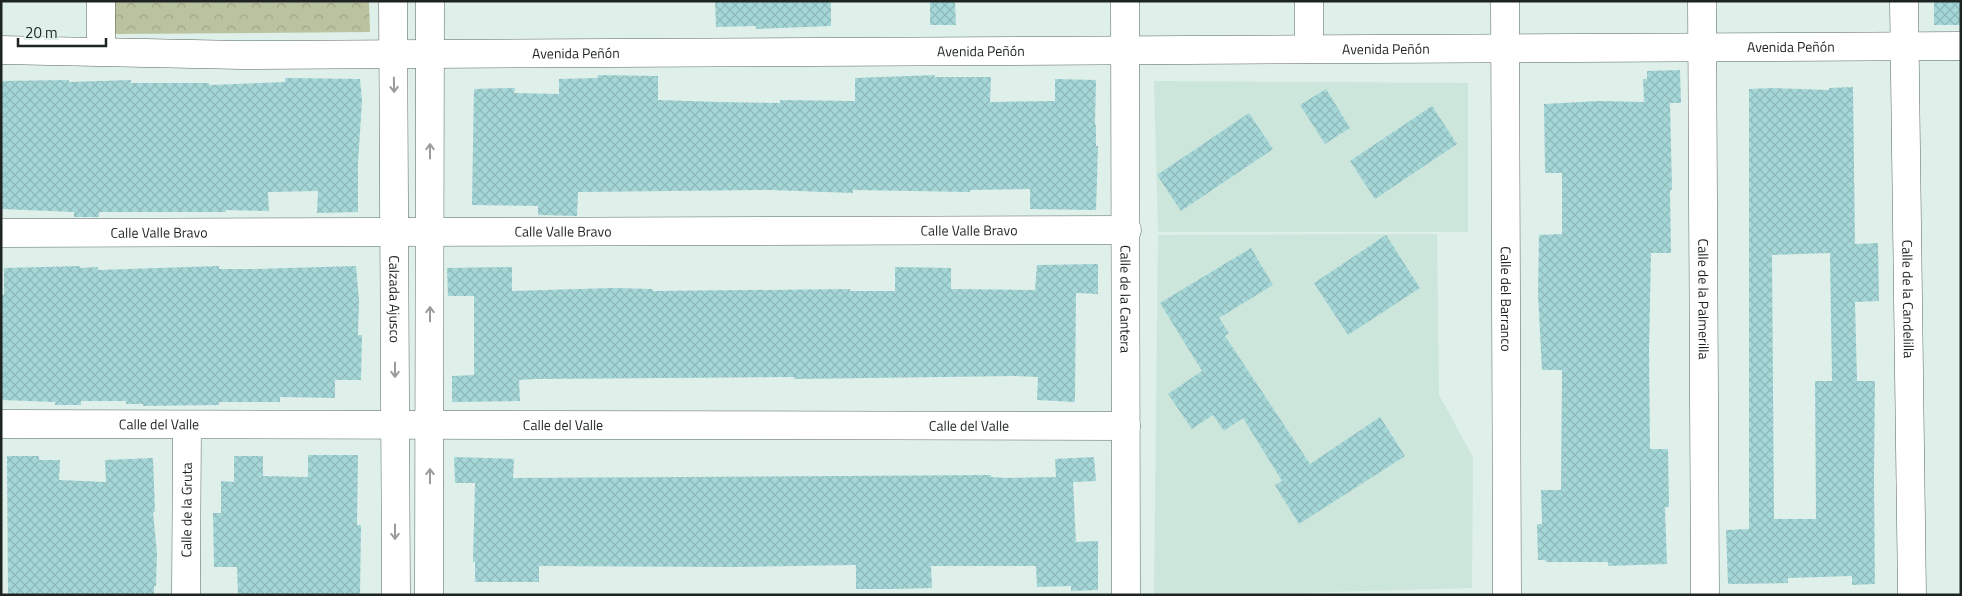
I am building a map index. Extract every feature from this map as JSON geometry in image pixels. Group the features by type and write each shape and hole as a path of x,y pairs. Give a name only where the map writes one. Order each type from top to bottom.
{"street":[{"path":"101,1 101,51"},
{"name":"Calzada Ajusco","path":"394,1 396,595"},
{"path":"430,1 430,595"},
{"name":"Calle de la Cantera","path":"1125,1 1126,595"},
{"path":"1309,1 1309,49"},
{"name":"Calle del Barranco","path":"1505,1 1507,595"},
{"name":"Calle de la Palmerilla","path":"1702,1 1705,595"},
{"name":"Calle de la Candelilla","path":"1904,1 1912,595"},
{"name":"Avenida Peñón","path":"1,50 241,55 1961,46"},
{"name":"Calle Valle Bravo","path":"1,233 1126,230"},
{"name":"Calle del Valle","path":"1,424 1126,426"},
{"name":"Calle de la Gruta","path":"186,595 187,424"}],"shaded area":[{"path":"1154,81 1468,83 1468,232 1158,232"},
{"path":"1437,234 1439,395 1473,457 1472,588 1230,595 1154,595 1158,235"}],"green space":[{"path":"112,1 369,1 370,32 111,34"}],"building":[{"path":"715,1 831,1 831,26 756,29 756,26 716,27"},
{"path":"930,1 955,1 956,25 930,25"},
{"path":"1934,1 1961,1 1961,25 1934,25"},
{"path":"1680,70 1681,103 1670,103 1671,253 1651,253 1650,449 1668,449 1669,507 1665,507 1667,564 1608,566 1608,562 1546,562 1545,560 1538,560 1537,524 1542,524 1541,490 1561,490 1562,370 1542,370 1538,294 1539,235 1562,234 1562,173 1545,173 1544,104 1599,101 1644,102 1643,79 1647,79 1647,71"},
{"path":"598,75 658,76 658,100 780,103 780,100 855,101 855,78 935,75 934,77 991,77 990,102 1055,101 1055,79 1096,80 1095,125 1096,146 1098,146 1096,210 1030,209 1030,189 970,190 970,192 853,190 853,193 770,190 578,192 577,216 538,215 538,206 472,205 474,89 515,88 514,93 559,94 559,79 598,78"},
{"path":"285,78 360,79 362,101 358,163 358,212 317,213 318,191 268,192 269,211 99,212 99,217 74,217 74,212 1,209 1,81 69,80 69,82 131,80 131,83 209,83 209,85 285,82"},
{"path":"1853,87 1855,244 1878,243 1879,301 1855,302 1857,381 1875,381 1875,584 1852,585 1852,576 1788,578 1788,583 1728,584 1726,530 1749,529 1749,89 1829,90 1829,88","holes":["1830,253 1832,381 1815,381 1816,519 1774,519 1772,255"]},
{"path":"1326,89 1350,128 1325,144 1300,105"},
{"path":"1432,106 1457,144 1375,199 1350,161"},
{"path":"1249,113 1273,149 1181,211 1157,175"},
{"path":"1386,235 1420,288 1348,335 1314,283"},
{"path":"1251,248 1273,285 1219,318 1229,333 1225,336 1310,464 1380,417 1405,456 1299,524 1275,485 1282,481 1243,418 1224,431 1213,415 1192,429 1168,394 1202,371 1160,303"},
{"path":"1098,264 1098,294 1076,293 1075,402 1037,400 1038,377 1015,376 794,379 794,377 535,379 519,380 520,401 452,402 452,376 474,375 474,296 448,296 447,268 512,267 512,291 613,288 653,289 653,291 850,289 850,291 895,291 895,267 951,268 951,289 1035,290 1037,265"},
{"path":"80,266 80,268 98,267 98,270 219,266 219,269 256,269 356,266 359,301 358,335 362,335 361,380 335,380 335,398 280,397 280,402 219,402 219,405 143,406 143,404 126,404 126,401 81,401 81,405 55,405 55,402 1,400 1,295 4,295 4,268"},
{"path":"308,455 358,455 357,525 361,525 360,595 238,595 237,567 214,567 213,513 221,513 221,481 234,482 234,456 263,456 263,476 308,477"},
{"path":"7,456 39,456 39,460 60,460 59,480 106,482 105,460 153,458 155,512 153,512 157,553 154,595 8,595"},
{"path":"454,457 514,459 513,478 991,475 991,477 1006,478 1056,477 1055,459 1094,457 1096,481 1073,482 1076,542 1098,541 1098,590 1071,591 1071,586 1037,587 1036,566 931,566 932,588 856,589 856,565 735,567 539,566 539,582 475,582 475,562 473,562 475,483 455,483"}]}
